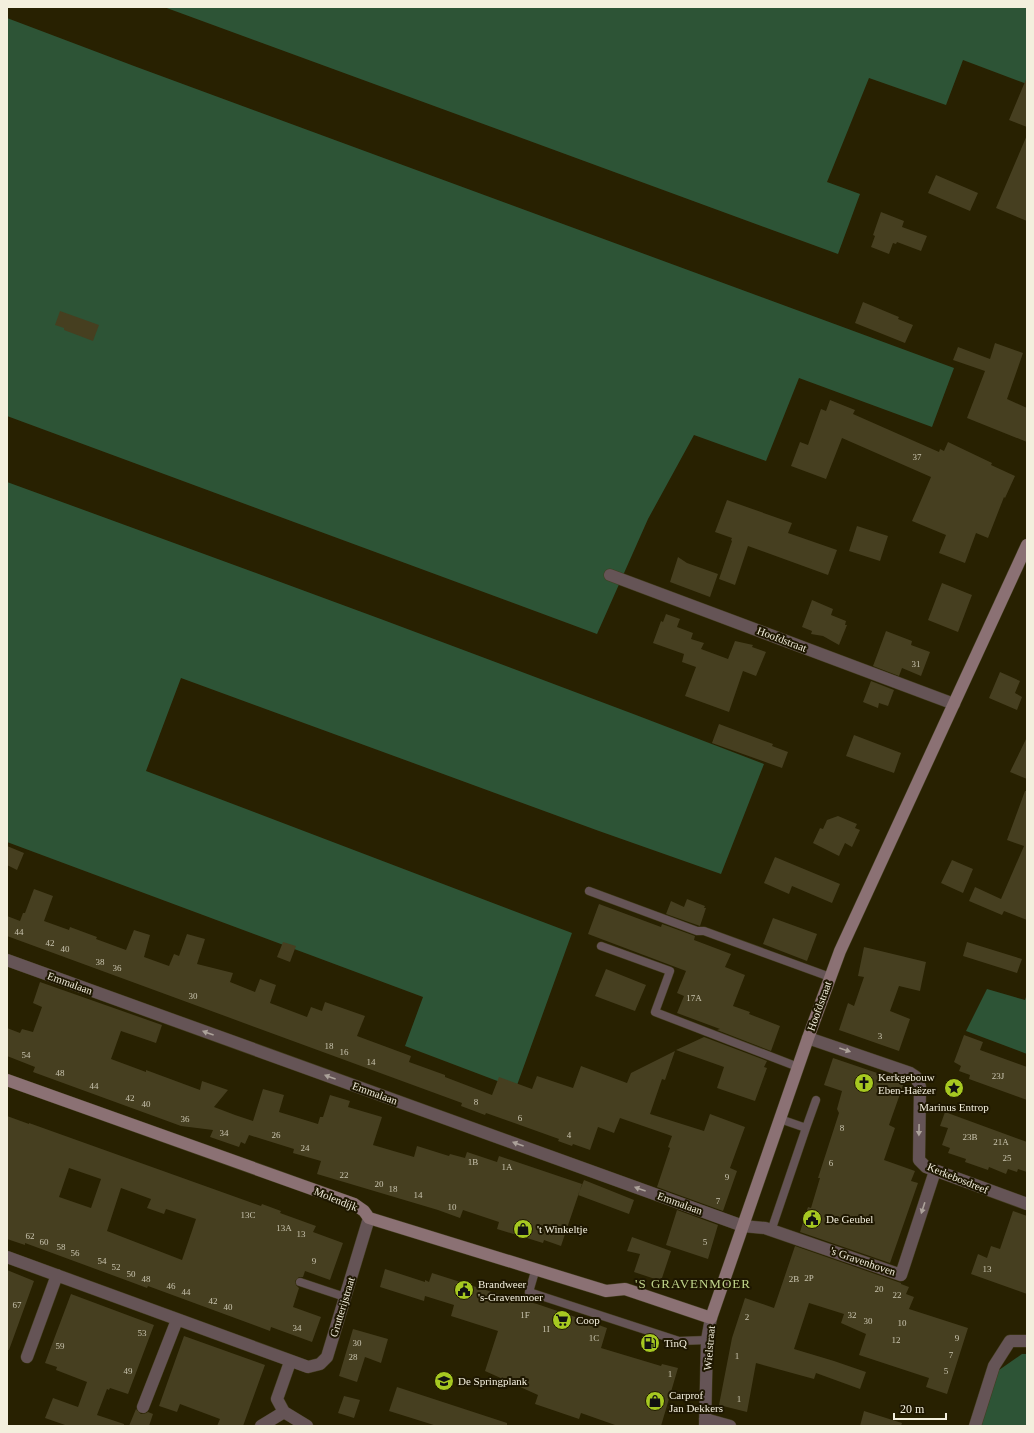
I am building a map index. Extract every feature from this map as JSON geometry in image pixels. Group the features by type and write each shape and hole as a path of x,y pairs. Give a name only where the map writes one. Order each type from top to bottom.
{"street":[{"name":"Hoofdstraat","path":"711,1318 808,1038 843,943 1027,545"},
{"name":"Hoofdstraat","path":"610,575 954,704"},
{"name":"Emmalaan","path":"7,960 743,1226"},
{"name":"Kerkebosdreef","path":"808,1038 910,1072 916,1077 920,1087 919,1160 926,1168 1027,1204"},
{"name":"Molendijk","path":"7,1080 354,1204 364,1211 369,1218 606,1290 625,1289 711,1318"},
{"name":"'s Gravenhoven","path":"743,1226 765,1228 901,1274 935,1171"},
{"name":"Grutterijstraat","path":"7,1257 290,1362 308,1367 320,1364 327,1357 369,1218"},
{"path":"27,1357 57,1275"},
{"name":"Wielstraat","path":"705,1423 707,1340 711,1318"},
{"path":"143,1407 177,1320"},
{"path":"975,1426 994,1366 1010,1341 1027,1341"},
{"path":"290,1362 277,1399 284,1412 307,1426"},
{"path":"261,1426 284,1412"},
{"path":"705,1423 730,1426"}],"lane":[{"path":"589,891 697,931 704,931 830,977"},
{"path":"601,946 670,972 655,1012 798,1067"},
{"path":"771,1231 816,1100"},
{"path":"780,1119 806,1128"},
{"path":"536,1268 529,1292 679,1341 707,1340"},
{"path":"300,1282 345,1297"}],"green space":[{"path":"164,7 1027,7 1027,84 963,60 946,105 869,78 827,182 860,194 838,254"},
{"path":"7,18 954,368 932,427 799,378 766,461 694,435 648,519 597,634 7,416"},
{"path":"7,482 386,621 764,764 721,874 599,831 181,678 146,771 572,933 516,1088 405,1046 423,997 7,842"},
{"path":"987,989 1025,1000 1027,994 1027,1054 966,1031"},
{"path":"1022,1354 1027,1354 1027,1426 981,1426 999,1370"}],"building":[{"path":"1027,77 1027,127 1009,120"},
{"path":"1027,135 1027,221 996,208"},
{"path":"936,175 978,193 970,211 928,193"},
{"path":"881,212 904,221 902,227 927,236 921,251 897,242 896,244 893,243 889,254 871,247 875,236 873,235"},
{"path":"863,302 899,317 898,319 913,325 905,343 855,323"},
{"path":"60,311 99,325 93,341 55,325"},
{"path":"995,343 1023,353 1007,399 1027,408 1027,442 967,418 985,371 953,360 958,347 990,359"},
{"path":"830,400 855,410 853,414 939,452 940,449 944,451 948,442 1015,476 1005,498 1004,497 988,538 976,533 965,563 939,553 946,535 912,521 931,477 842,438 826,479 791,466 800,442 808,445 821,409 826,411"},
{"path":"727,500 792,523 788,533 837,550 828,575 748,546 735,585 719,579 732,541 732,538 715,532"},
{"path":"857,526 888,536 880,561 849,551"},
{"path":"678,557 687,563 718,574 710,597 670,582"},
{"path":"942,583 972,595 958,632 928,620"},
{"path":"812,600 833,609 831,615 846,621 845,625 847,625 839,645 823,636 811,634 812,631 802,627"},
{"path":"666,614 680,619 677,627 693,633 691,639 704,643 701,649 728,659 735,641 753,645 752,647 766,652 756,676 743,671 729,712 685,696 696,667 682,662 684,654 653,643 661,621 663,622"},
{"path":"886,631 912,641 911,645 930,652 921,676 902,668 899,676 873,666"},
{"path":"1000,672 1020,681 1015,693 1022,697 1017,710 989,698"},
{"path":"871,681 894,690 888,706 879,703 878,708 863,702"},
{"path":"719,724 773,744 772,746 788,752 782,768 712,743"},
{"path":"854,735 901,753 894,773 846,756"},
{"path":"1027,737 1027,779 1010,772"},
{"path":"1025,791 1027,791 1027,920 1004,911 1002,915 969,901 975,887 1001,899 1024,846 1007,840"},
{"path":"838,816 857,824 855,828 860,830 852,847 845,843 839,856 813,843 820,828 823,829 827,820"},
{"path":"7,846 24,853 17,870 7,865"},
{"path":"775,857 840,884 832,903 792,886 789,894 764,883"},
{"path":"952,860 973,869 963,893 941,883"},
{"path":"34,889 53,896 44,921 69,930 70,927 97,937 96,939 126,950 134,930 150,935 144,957 169,966 174,954 179,956 187,934 205,939 197,964 233,973 230,982 255,992 260,979 276,985 270,1003 307,1017 311,1007 322,1011 325,1002 365,1016 357,1036 411,1056 409,1062 445,1075 445,1077 492,1095 499,1077 532,1089 537,1076 573,1088 581,1066 627,1083 631,1073 675,1051 665,1080 662,1079 650,1114 704,1131 710,1114 745,1127 730,1168 737,1171 723,1211 657,1187 670,1148 668,1147 672,1136 620,1118 614,1133 598,1127 590,1150 573,1144 572,1146 558,1141 559,1139 486,1113 485,1115 461,1106 462,1103 7,936 7,916 20,921 23,913 25,913"},
{"path":"687,899 705,906 704,908 706,908 700,926 666,914 671,901 684,907"},
{"path":"599,904 661,927 662,924 695,936 694,940 731,954 725,967 745,975 733,1006 780,1026 771,1051 717,1030 720,1029 677,1013 684,996 677,993 686,971 588,934"},
{"path":"773,918 817,934 807,961 763,944"},
{"path":"283,942 296,946 290,962 277,957"},
{"path":"967,942 1022,959 1017,973 963,956"},
{"path":"864,947 926,962 920,991 899,986 890,1011 910,1019 899,1051 839,1030 848,1003 854,1006 864,977 858,976"},
{"path":"606,969 646,985 635,1011 595,996"},
{"path":"40,982 162,1025 156,1043 121,1031 111,1059 200,1090 202,1081 228,1090 214,1107 235,1115 253,1121 263,1089 284,1095 279,1112 318,1124 320,1117 323,1117 330,1095 350,1101 348,1107 382,1117 373,1145 414,1157 417,1146 449,1156 450,1154 465,1158 467,1152 497,1162 499,1156 582,1184 561,1246 544,1240 543,1243 497,1229 499,1222 463,1210 460,1218 317,1174 321,1161 293,1153 294,1149 249,1135 245,1144 241,1142 239,1147 210,1137 213,1130 181,1126 33,1072 35,1067 7,1056 7,1028 20,1033 22,1029 33,1032 42,1007 33,1003"},
{"path":"964,1035 983,1042 980,1050 1027,1067 1027,1100 969,1079 970,1075 959,1071 961,1066 954,1062"},
{"path":"704,1037 767,1061 764,1067 767,1068 755,1101 717,1088 724,1067 676,1050"},
{"path":"833,1058 889,1077 889,1075 905,1080 889,1125 895,1128 884,1160 915,1171 911,1181 918,1183 890,1263 800,1232 808,1207 811,1208 820,1178 818,1178 839,1113 837,1109 842,1091 824,1085"},
{"path":"945,1112 1027,1142 1027,1172 1018,1169 1017,1172 1008,1169 1006,1174 989,1167 988,1170 965,1162 966,1159 948,1153 950,1148 942,1145 948,1128 940,1126"},
{"path":"7,1116 261,1206 262,1204 281,1211 280,1213 316,1226 313,1232 343,1243 330,1280 305,1271 303,1277 299,1277 295,1281 299,1288 293,1307 321,1317 312,1342 271,1327 270,1331 148,1286 147,1288 25,1243 25,1245 7,1239","holes":["69,1168 101,1179 91,1208 59,1197","121,1188 151,1199 147,1208 164,1214 166,1209 196,1219 182,1260 107,1231"]},
{"path":"584,1180 634,1200 629,1214 578,1195"},
{"path":"677,1210 718,1225 708,1259 666,1245"},
{"path":"1013,1211 1027,1216 1027,1294 971,1274 978,1254 987,1258 991,1246 1000,1249"},
{"path":"632,1237 671,1251 661,1281 634,1272 640,1254 627,1251"},
{"path":"795,1246 901,1283 909,1287 906,1294 914,1297 909,1309 968,1328 947,1394 926,1387 929,1378 859,1355 866,1334 841,1323 844,1314 809,1303 794,1349 866,1372 860,1389 816,1373 814,1379 756,1363 747,1412 719,1405 732,1338 745,1298 774,1308"},
{"path":"385,1269 425,1282 425,1280 429,1282 432,1273 520,1301 537,1304 607,1328 601,1348 661,1366 662,1364 678,1368 661,1426 618,1426 581,1413 579,1419 535,1404 538,1395 485,1371 498,1331 451,1316 454,1305 425,1296 424,1301 380,1287"},
{"path":"7,1270 34,1281 9,1350 7,1350"},
{"path":"71,1294 154,1325 128,1394 110,1388 109,1390 107,1389 97,1415 124,1424 124,1426 68,1426 45,1418 53,1398 78,1407 87,1382 56,1370 57,1367 45,1363"},
{"path":"353,1329 388,1339 381,1363 365,1357 357,1382 339,1376"},
{"path":"184,1336 265,1365 243,1426 217,1426 220,1419 180,1404 177,1412 159,1406"},
{"path":"397,1387 507,1423 507,1426 437,1426 389,1411"},
{"path":"344,1396 360,1400 354,1418 338,1413"},
{"path":"136,1409 141,1414 148,1412 153,1414 149,1426 129,1426"},
{"path":"864,1411 902,1423 901,1426 860,1426"}],"place":[{"name":"Kerkgebouw Eben-Haëzer","path":"864,1083"},
{"name":"Marinus Entrop","path":"954,1088"},
{"name":"De Geubel","path":"812,1219"},
{"name":"'t Winkeltje","path":"523,1229"},
{"name":"Brandweer 's-Gravenmoer","path":"464,1290"},
{"name":"Coop","path":"562,1320"},
{"name":"TinQ","path":"650,1343"},
{"name":"De Springplank","path":"444,1381"},
{"name":"Carprof Jan Dekkers","path":"655,1401"}],"district":[{"name":"'S GRAVENMOER","path":"693,1283"}]}
